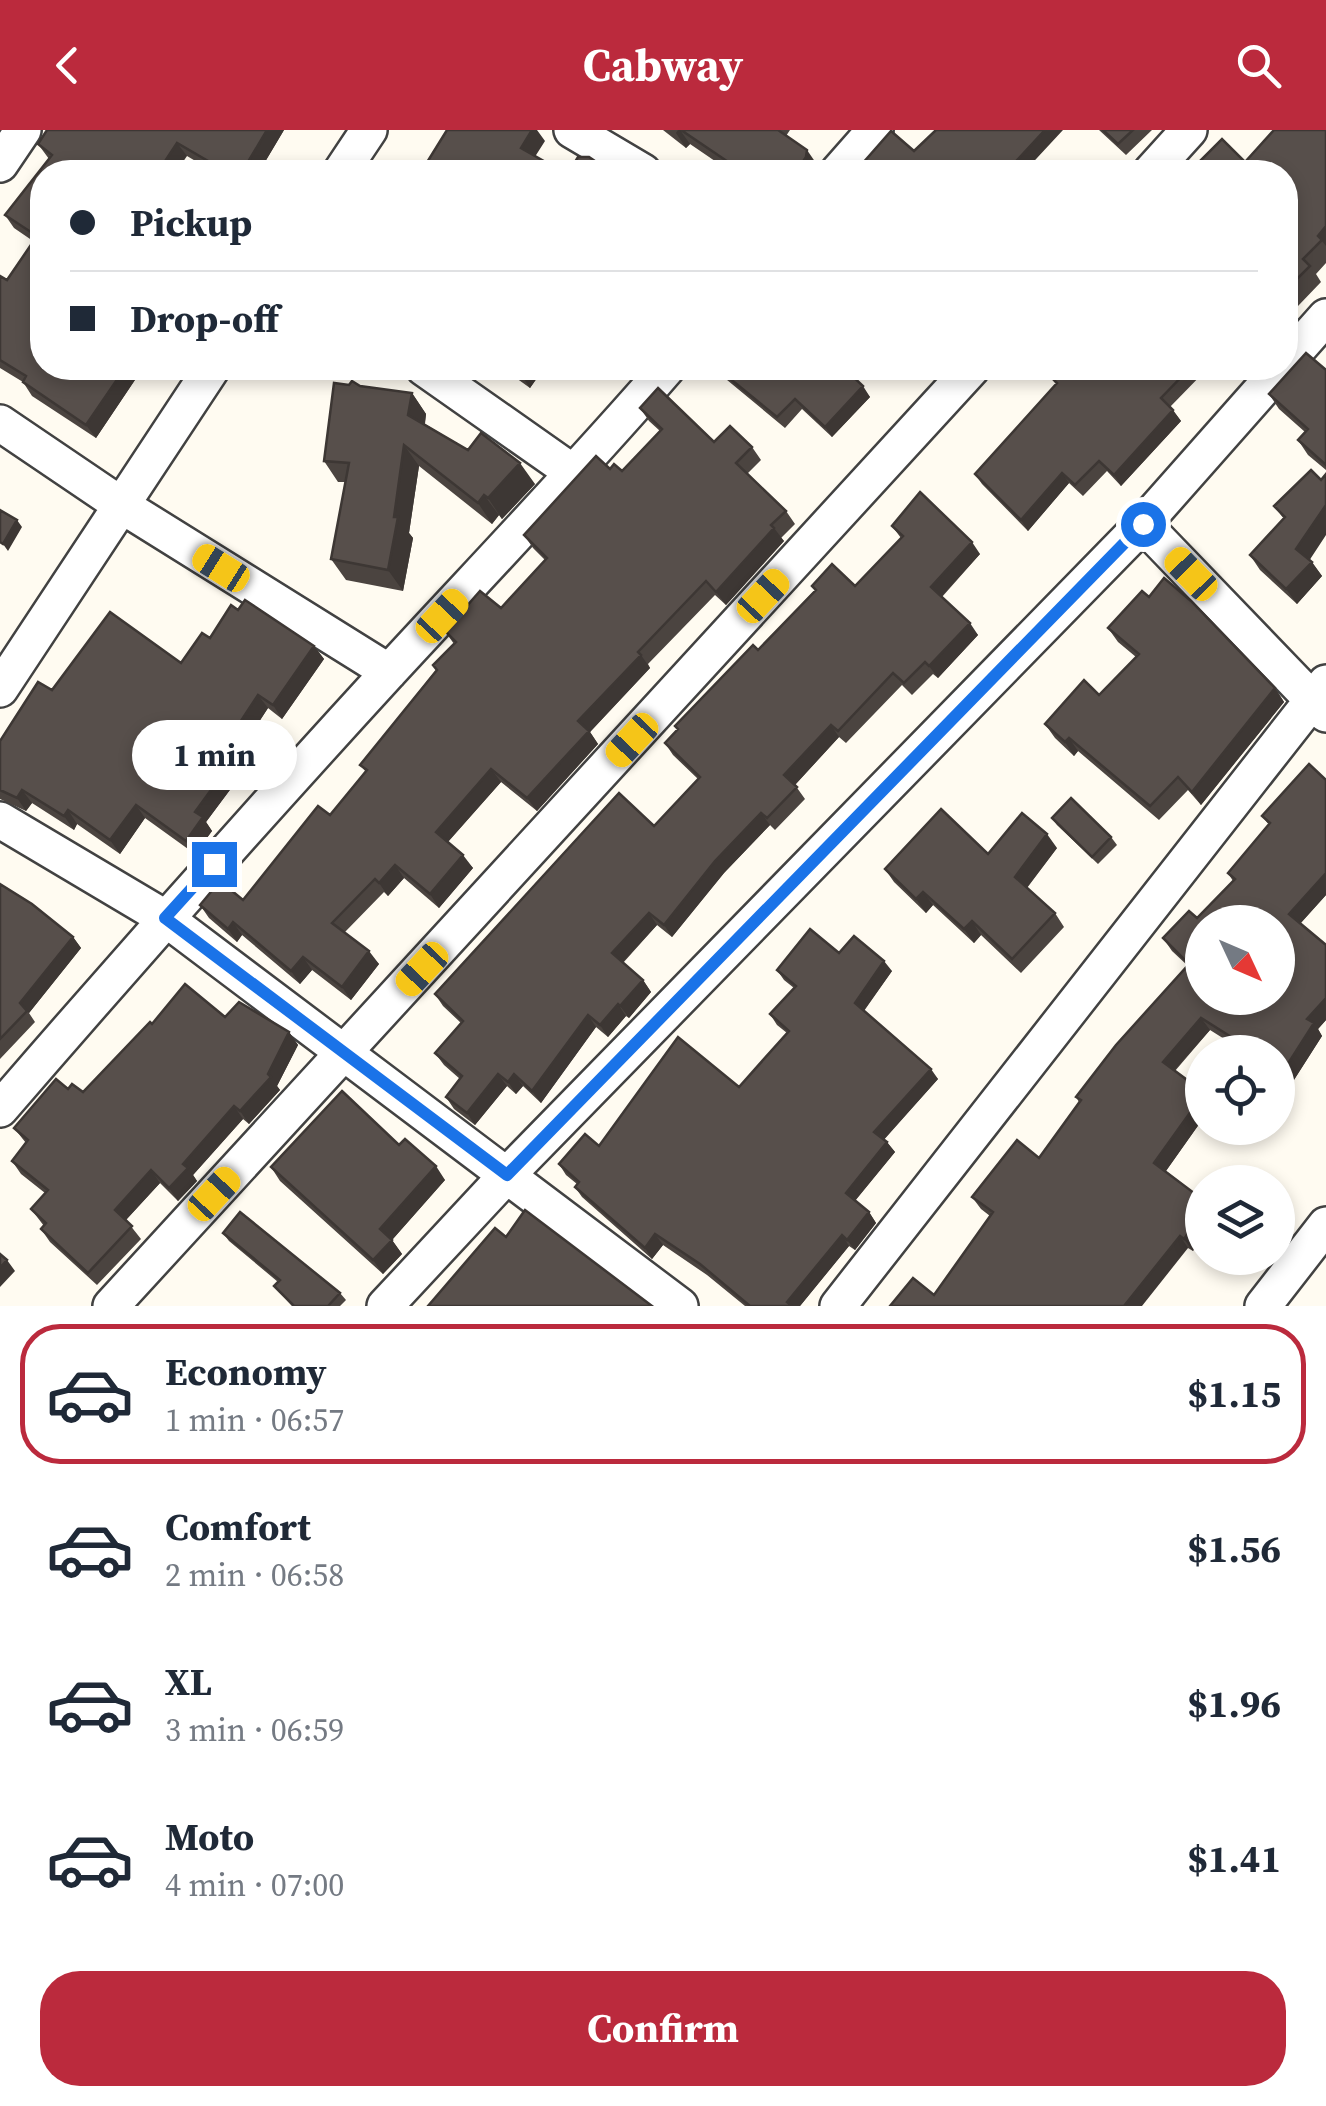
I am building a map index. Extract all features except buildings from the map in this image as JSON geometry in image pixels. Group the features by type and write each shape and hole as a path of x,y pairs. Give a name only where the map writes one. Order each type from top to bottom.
{"street":[{"path":"0,164 23,130"},
{"path":"348,160 369,130"},
{"path":"572,130 623,160"},
{"path":"849,160 875,130"},
{"path":"1161,160 1190,130"},
{"path":"1298,348 1326,317"},
{"path":"0,689 204,380"},
{"path":"441,380 576,474"},
{"path":"0,1109 165,918 576,474 658,380"},
{"path":"111,1306 961,380"},
{"path":"385,1306 507,1175 1143,524 1270,380"},
{"path":"0,423 120,505 389,672"},
{"path":"838,1306 1322,699 1143,524"},
{"path":"0,820 165,918 680,1306"},
{"path":"1263,1306 1326,1225"}],"route":[{"path":"214,864 165,918 507,1175 1143,524"}]}
